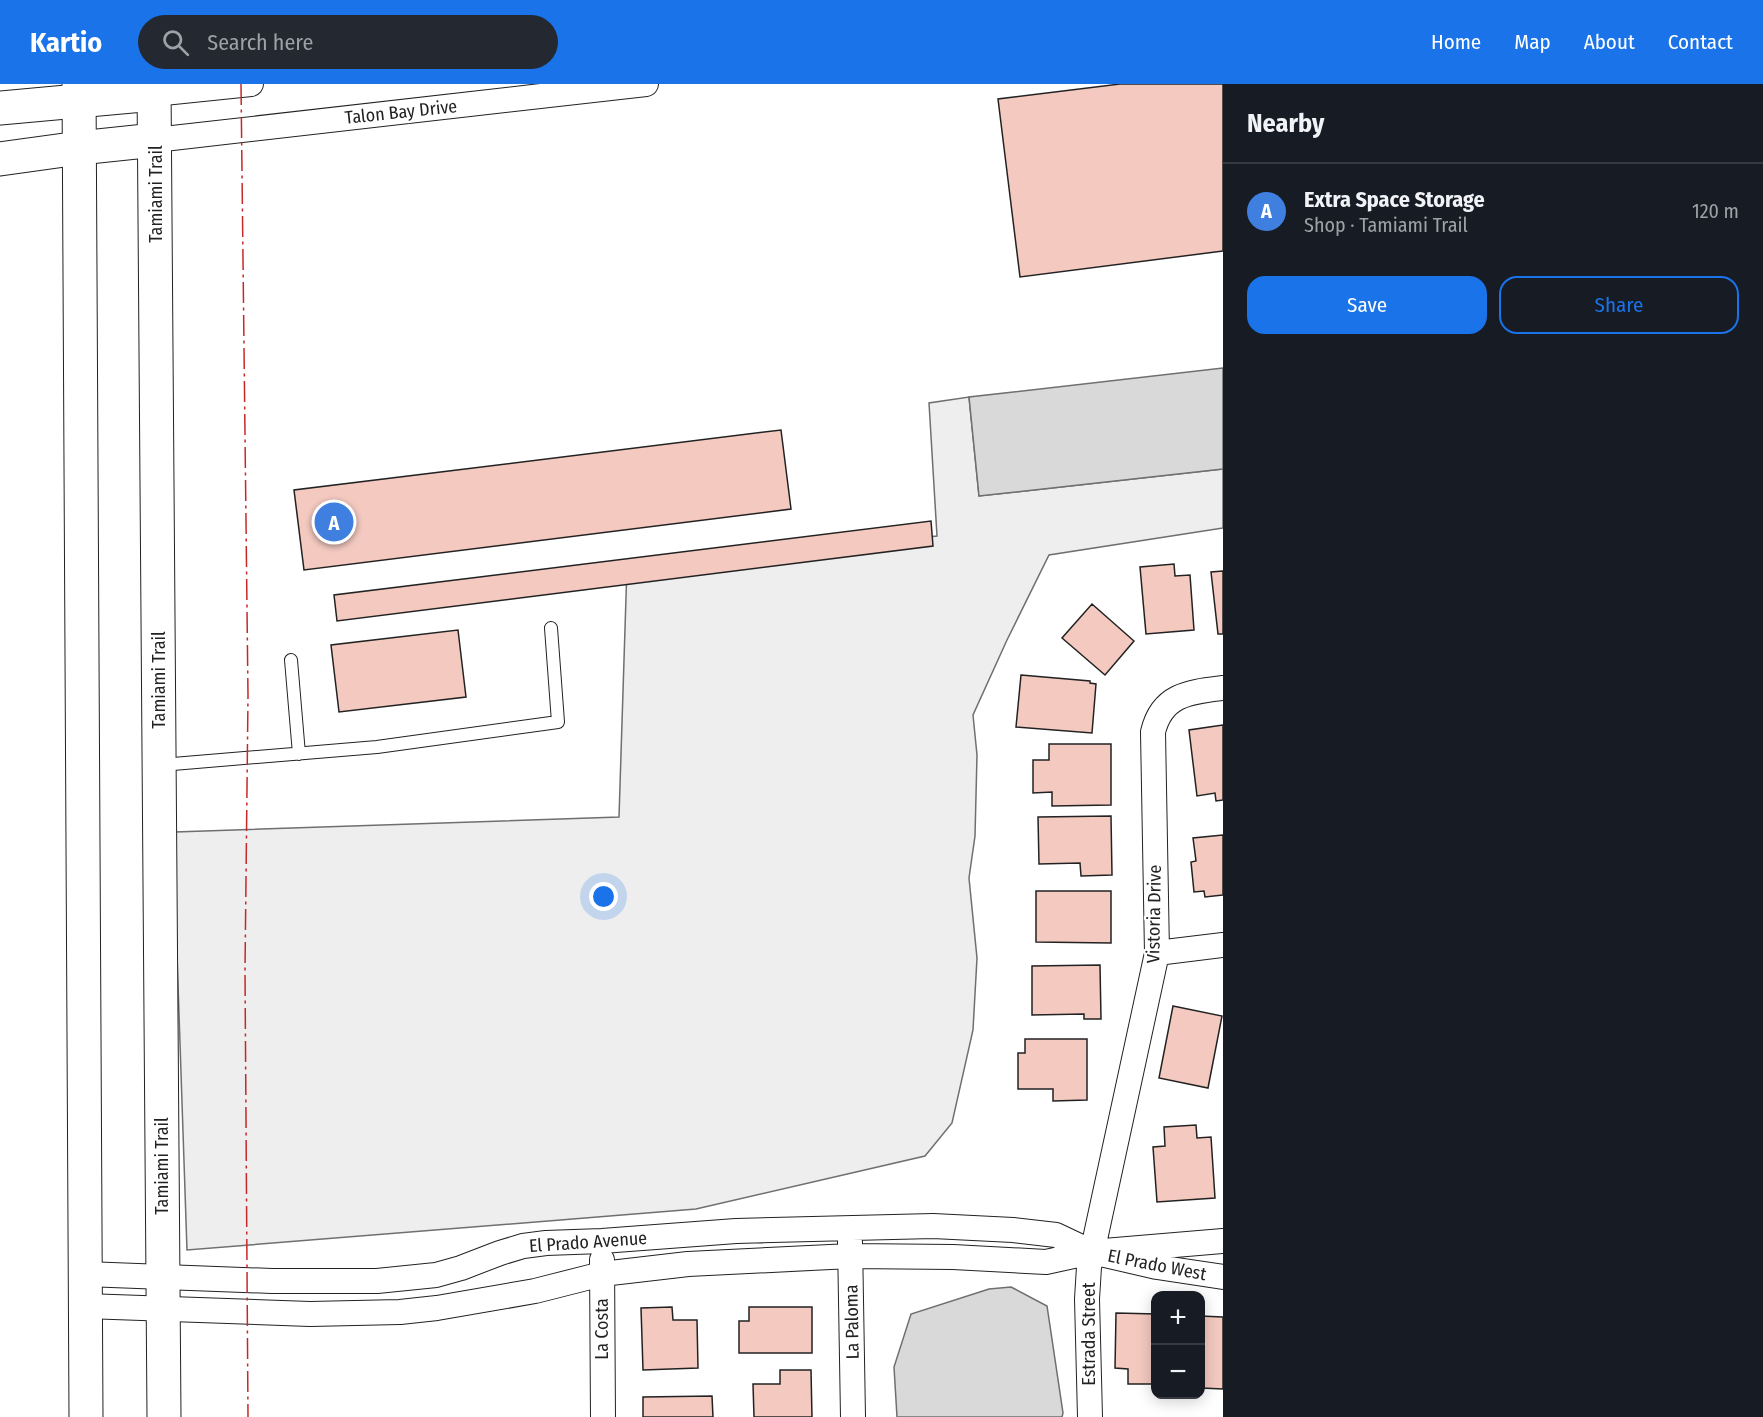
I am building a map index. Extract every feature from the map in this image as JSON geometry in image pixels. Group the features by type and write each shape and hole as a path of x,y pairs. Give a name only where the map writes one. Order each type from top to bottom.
{"main road":[{"path":"0,108 79,92 154,89"},
{"name":"Tamiami Trail","path":"154,89 164,1417"},
{"path":"79,92 86,1417"},
{"path":"0,159 155,140"}],"street":[{"path":"154,89 251,84"},
{"name":"Talon Bay Drive","path":"155,140 539,90 646,84"},
{"name":"Vistoria Drive","path":"1092,1252 1157,953 1153,740 1155,724 1166,705 1178,697 1192,692 1223,688"},
{"path":"1157,953 1223,945"},
{"name":"El Prado Avenue","path":"85,1290 163,1276 272,1281 377,1281 416,1278 462,1268 523,1246 736,1231 933,1226 1012,1230 1056,1234 1092,1252"},
{"name":"La Paloma","path":"850,1227 853,1417"},
{"name":"La Costa","path":"602,1241 603,1417"},
{"path":"85,1290 163,1309 359,1314 421,1310 535,1291 602,1274 711,1262 851,1256 953,1257 1046,1262 1092,1252 1223,1241"},
{"name":"El Prado West","path":"1092,1252 1156,1267 1223,1277"},
{"name":"Estrada Street","path":"1090,1417 1087,1299 1092,1252"},
{"path":"416,1278 421,1310"}],"lane":[{"path":"160,765 377,747 558,722 550,628"},
{"path":"291,660 299,754"}],"shaded area":[{"path":"1223,368 1223,469 979,496 969,397"},
{"path":"969,397 979,496 1223,469 1223,528 1049,555 1007,640 973,715 977,755 975,836 969,878 977,958 973,1030 952,1123 925,1156 696,1209 187,1250 175,832 619,817 627,566 937,536 929,403"},
{"path":"1011,1287 1047,1306 1062,1417 897,1417 894,1367 911,1314 989,1289"}],"building":[{"path":"1120,84 1223,84 1223,251 1020,277 998,99"},
{"path":"781,430 791,509 304,570 294,490"},
{"path":"931,521 933,546 337,621 334,595"},
{"path":"1174,564 1175,576 1190,575 1194,630 1146,634 1140,567"},
{"path":"1223,571 1223,634 1218,634 1211,572"},
{"path":"1092,604 1134,641 1105,675 1062,638"},
{"path":"458,630 466,697 339,712 331,645"},
{"path":"1021,675 1090,681 1096,684 1092,733 1016,727"},
{"path":"1223,725 1223,800 1216,801 1215,793 1197,796 1189,730"},
{"path":"1049,744 1111,744 1111,805 1052,806 1052,792 1033,793 1033,760 1049,760"},
{"path":"1111,816 1112,875 1081,876 1080,863 1039,864 1038,817"},
{"path":"1223,835 1223,895 1205,897 1204,891 1194,892 1191,862 1196,861 1193,838"},
{"path":"1036,891 1111,891 1111,943 1036,942"},
{"path":"1100,965 1101,1019 1084,1019 1084,1014 1032,1015 1032,966"},
{"path":"1173,1006 1222,1016 1208,1088 1159,1078"},
{"path":"1025,1039 1087,1039 1087,1100 1053,1101 1053,1089 1018,1089 1018,1053 1025,1053"},
{"path":"1196,1125 1197,1138 1211,1137 1215,1198 1157,1202 1153,1147 1165,1146 1164,1127"},
{"path":"672,1307 673,1320 697,1320 698,1368 643,1370 641,1308"},
{"path":"749,1307 812,1307 812,1353 739,1353 739,1321 749,1321"},
{"path":"1116,1313 1151,1314 1151,1384 1128,1384 1128,1369 1115,1368"},
{"path":"1205,1316 1223,1317 1223,1389 1205,1388"},
{"path":"780,1370 811,1370 812,1417 754,1417 753,1384 780,1384"},
{"path":"712,1396 713,1417 643,1417 643,1397"}],"power":[{"path":"241,84 248,696 245,971 248,1417"}],"place":[{"name":"Extra Space Storage","path":"334,522"}]}
